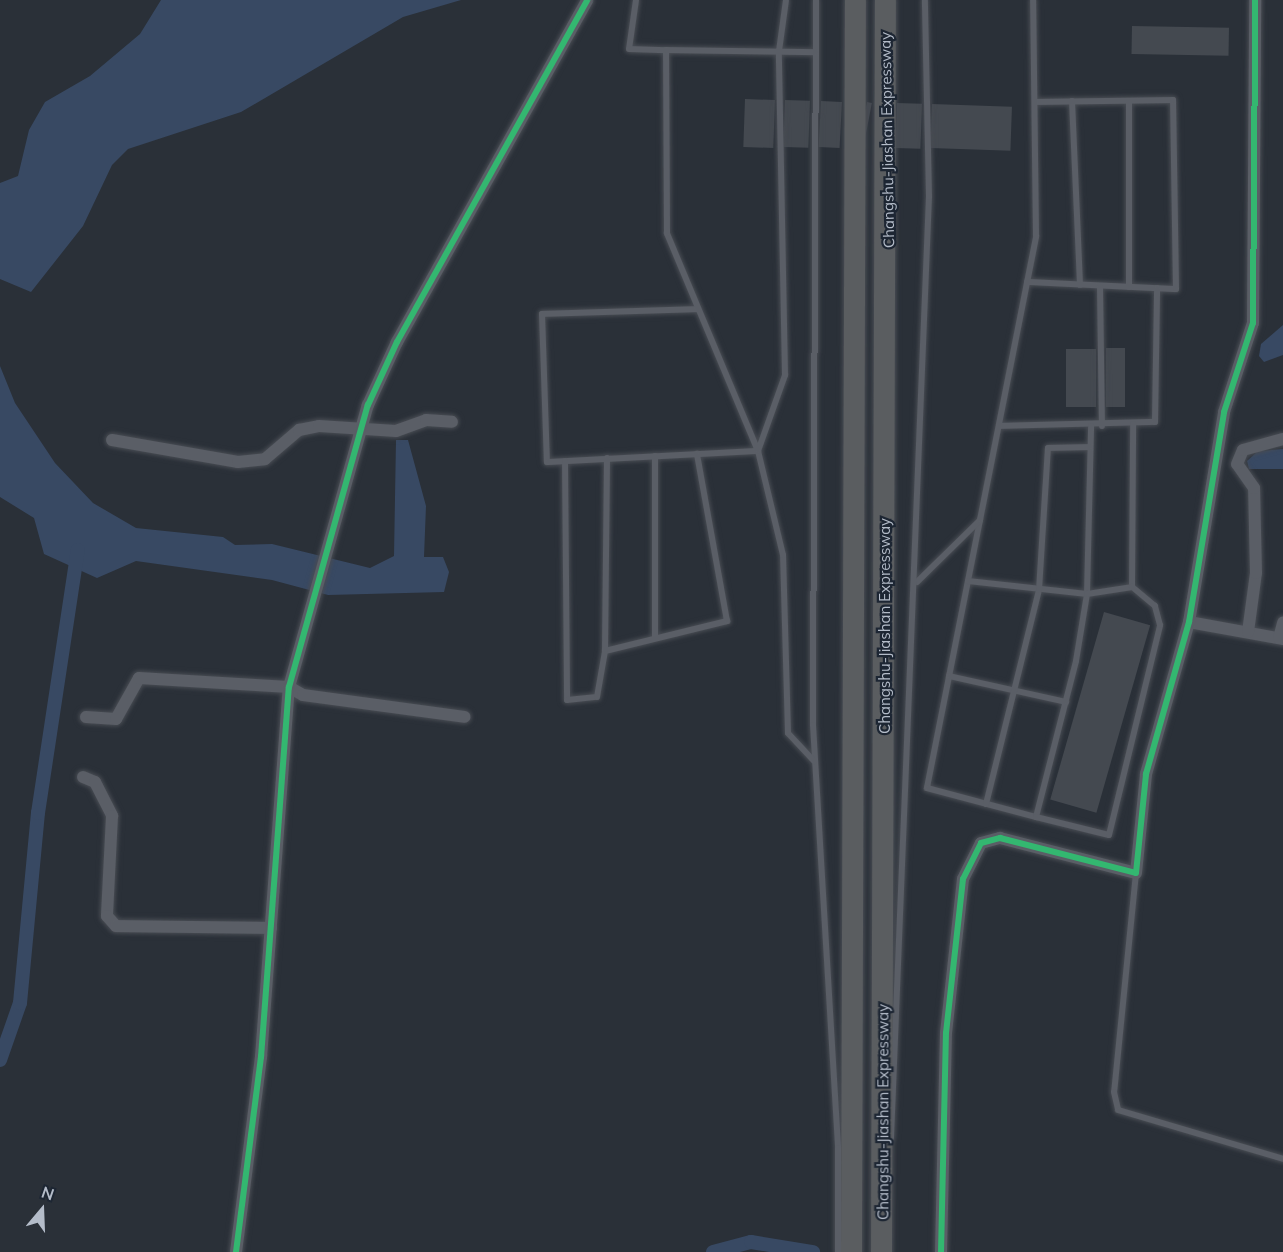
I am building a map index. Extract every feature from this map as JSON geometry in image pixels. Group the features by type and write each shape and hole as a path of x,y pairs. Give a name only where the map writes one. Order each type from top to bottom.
{"highway":[{"name":"Changshu-Jiashan Expressway","path":"852,1252 845,1224 855,0"},
{"name":"Changshu-Jiashan Expressway","path":"881,1252 885,0"}],"street":[{"path":"236,1252 271,928 289,687 362,431 397,342 587,0"},
{"path":"941,1252 946,1033 963,879 981,843 1000,838 1136,873 1146,774 1189,622 1224,412 1253,323 1255,0"},
{"path":"112,440 238,462 265,459 299,430 319,426 362,431 396,431 426,420 452,422"},
{"path":"1248,632 1256,573 1254,488 1237,464 1243,450 1283,439"},
{"path":"1189,622 1281,638 1283,623"},
{"path":"86,717 116,719 139,678 289,687 303,695 465,717"},
{"path":"83,777 95,782 112,816 107,916 116,926 271,928"}],"lane":[{"path":"636,0 629,49 816,52"},
{"path":"758,451 785,375 779,51 786,0"},
{"path":"816,0 814,762 845,1224 838,1252"},
{"path":"882,1220 893,1114 916,582 929,197 925,0"},
{"path":"1033,0 1036,236 927,788 1109,835 1160,625 1155,606 1132,586 1133,424"},
{"path":"666,50 667,233 758,451 783,555 788,733 814,762"},
{"path":"1027,282 1176,289 1173,100 1036,102"},
{"path":"1072,101 1080,285"},
{"path":"1129,101 1129,287"},
{"path":"1100,286 1102,426"},
{"path":"999,426 1102,426 1155,422 1157,288"},
{"path":"699,309 542,314 547,462 758,451"},
{"path":"1036,817 1066,702 1087,594 1091,426"},
{"path":"986,804 1039,590 1048,448 1090,447"},
{"path":"604,651 727,621 697,454"},
{"path":"655,456 655,638"},
{"path":"565,461 567,700 597,697 604,651 607,458"},
{"path":"916,582 980,520"},
{"path":"968,581 1087,594 1132,586"},
{"path":"949,676 1066,702"},
{"path":"1136,873 1114,1092 1118,1110 1283,1158"}],"water":[{"path":"161,0 461,0 403,17 241,112 128,149 112,165 83,226 31,292 0,279 0,183 18,176 29,130 45,102 90,76 140,34"},
{"path":"1283,325 1283,355 1264,362 1259,356 1261,344"},
{"path":"0,366 15,403 55,463 93,503 136,528 223,537 235,545 272,544 370,568 394,556 396,440 408,440 426,506 424,557 443,557 449,572 444,592 328,595 272,580 136,561 97,578 44,554 34,518 0,497"},
{"path":"1283,449 1283,469 1249,469 1247,461 1258,451"}],"building":[{"path":"1132,26 1229,28 1228,56 1132,54"},
{"path":"745,99 775,100 773,148 743,147"},
{"path":"785,100 810,101 808,148 783,147"},
{"path":"821,101 842,102 840,148 819,147"},
{"path":"867,102 872,103 863,147 858,146"},
{"path":"897,103 922,104 920,149 895,148"},
{"path":"932,104 1012,107 1010,151 930,148"},
{"path":"1106,348 1125,348 1125,407 1106,407"},
{"path":"1066,349 1096,349 1096,407 1066,407"},
{"path":"1104,612 1150,625 1096,813 1050,799"}],"waterway":[{"path":"0,1060 20,1003 38,813 78,550"},
{"path":"713,1252 751,1242 813,1252"}],"cycle path":[{"path":"236,1252 261,1057 289,687 368,405 397,342 587,0"},
{"path":"941,1252 946,1033 963,879 981,843 1000,838 1136,873 1146,774 1189,622 1224,412 1253,323 1255,0"}]}
